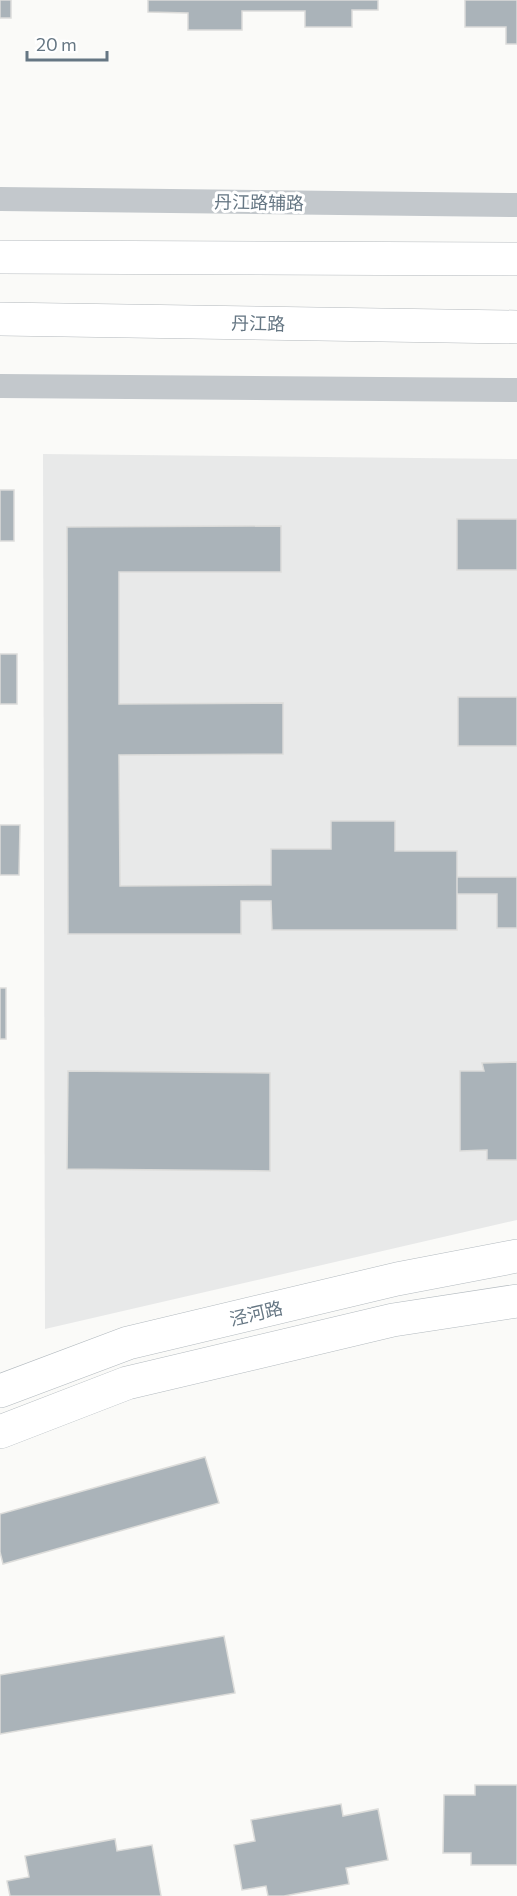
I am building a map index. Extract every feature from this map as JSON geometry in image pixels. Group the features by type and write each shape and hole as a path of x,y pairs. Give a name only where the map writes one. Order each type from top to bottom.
{"main road":[{"path":"0,257 517,259"},
{"name":"丹江路","path":"0,319 517,327"},
{"name":"泾河路","path":"0,1391 128,1343 397,1279 517,1256"},
{"path":"0,1432 127,1383 393,1320 517,1301"}],"street":[{"name":"丹江路辅路","path":"0,199 517,205"},
{"path":"0,386 517,390"}],"shaded area":[{"path":"43,454 517,459 517,1220 45,1329"}],"building":[{"path":"0,0 11,0 11,18 0,18"},
{"path":"148,0 378,0 378,10 352,10 352,27 305,27 305,11 242,11 242,30 188,30 188,13 148,12"},
{"path":"465,0 517,0 517,44 506,44 506,27 465,27"},
{"path":"0,490 14,490 14,541 0,541"},
{"path":"457,519 517,519 517,570 457,570"},
{"path":"281,526 281,572 119,572 119,704 283,703 283,754 119,755 120,886 271,885 271,849 331,849 331,821 395,821 395,851 457,851 457,930 272,930 271,901 241,901 241,934 68,934 67,527"},
{"path":"0,654 17,654 17,704 0,704"},
{"path":"458,697 517,697 517,746 458,746"},
{"path":"0,825 20,825 19,875 0,875"},
{"path":"457,877 517,877 517,928 497,928 497,894 457,894"},
{"path":"0,988 6,988 6,1039 0,1039"},
{"path":"517,1062 517,1160 487,1160 487,1150 460,1151 460,1071 484,1071 482,1063"},
{"path":"68,1071 270,1073 270,1171 67,1169"},
{"path":"205,1457 219,1503 3,1564 0,1552 0,1514"},
{"path":"224,1636 235,1693 0,1734 0,1675"},
{"path":"475,1785 517,1785 517,1865 471,1865 471,1853 443,1853 444,1795 475,1795"},
{"path":"341,1804 343,1816 378,1809 388,1860 346,1868 349,1884 284,1896 268,1896 266,1886 242,1890 234,1845 255,1841 251,1820"},
{"path":"115,1839 117,1851 152,1845 161,1896 10,1896 7,1881 29,1877 25,1856"}]}
